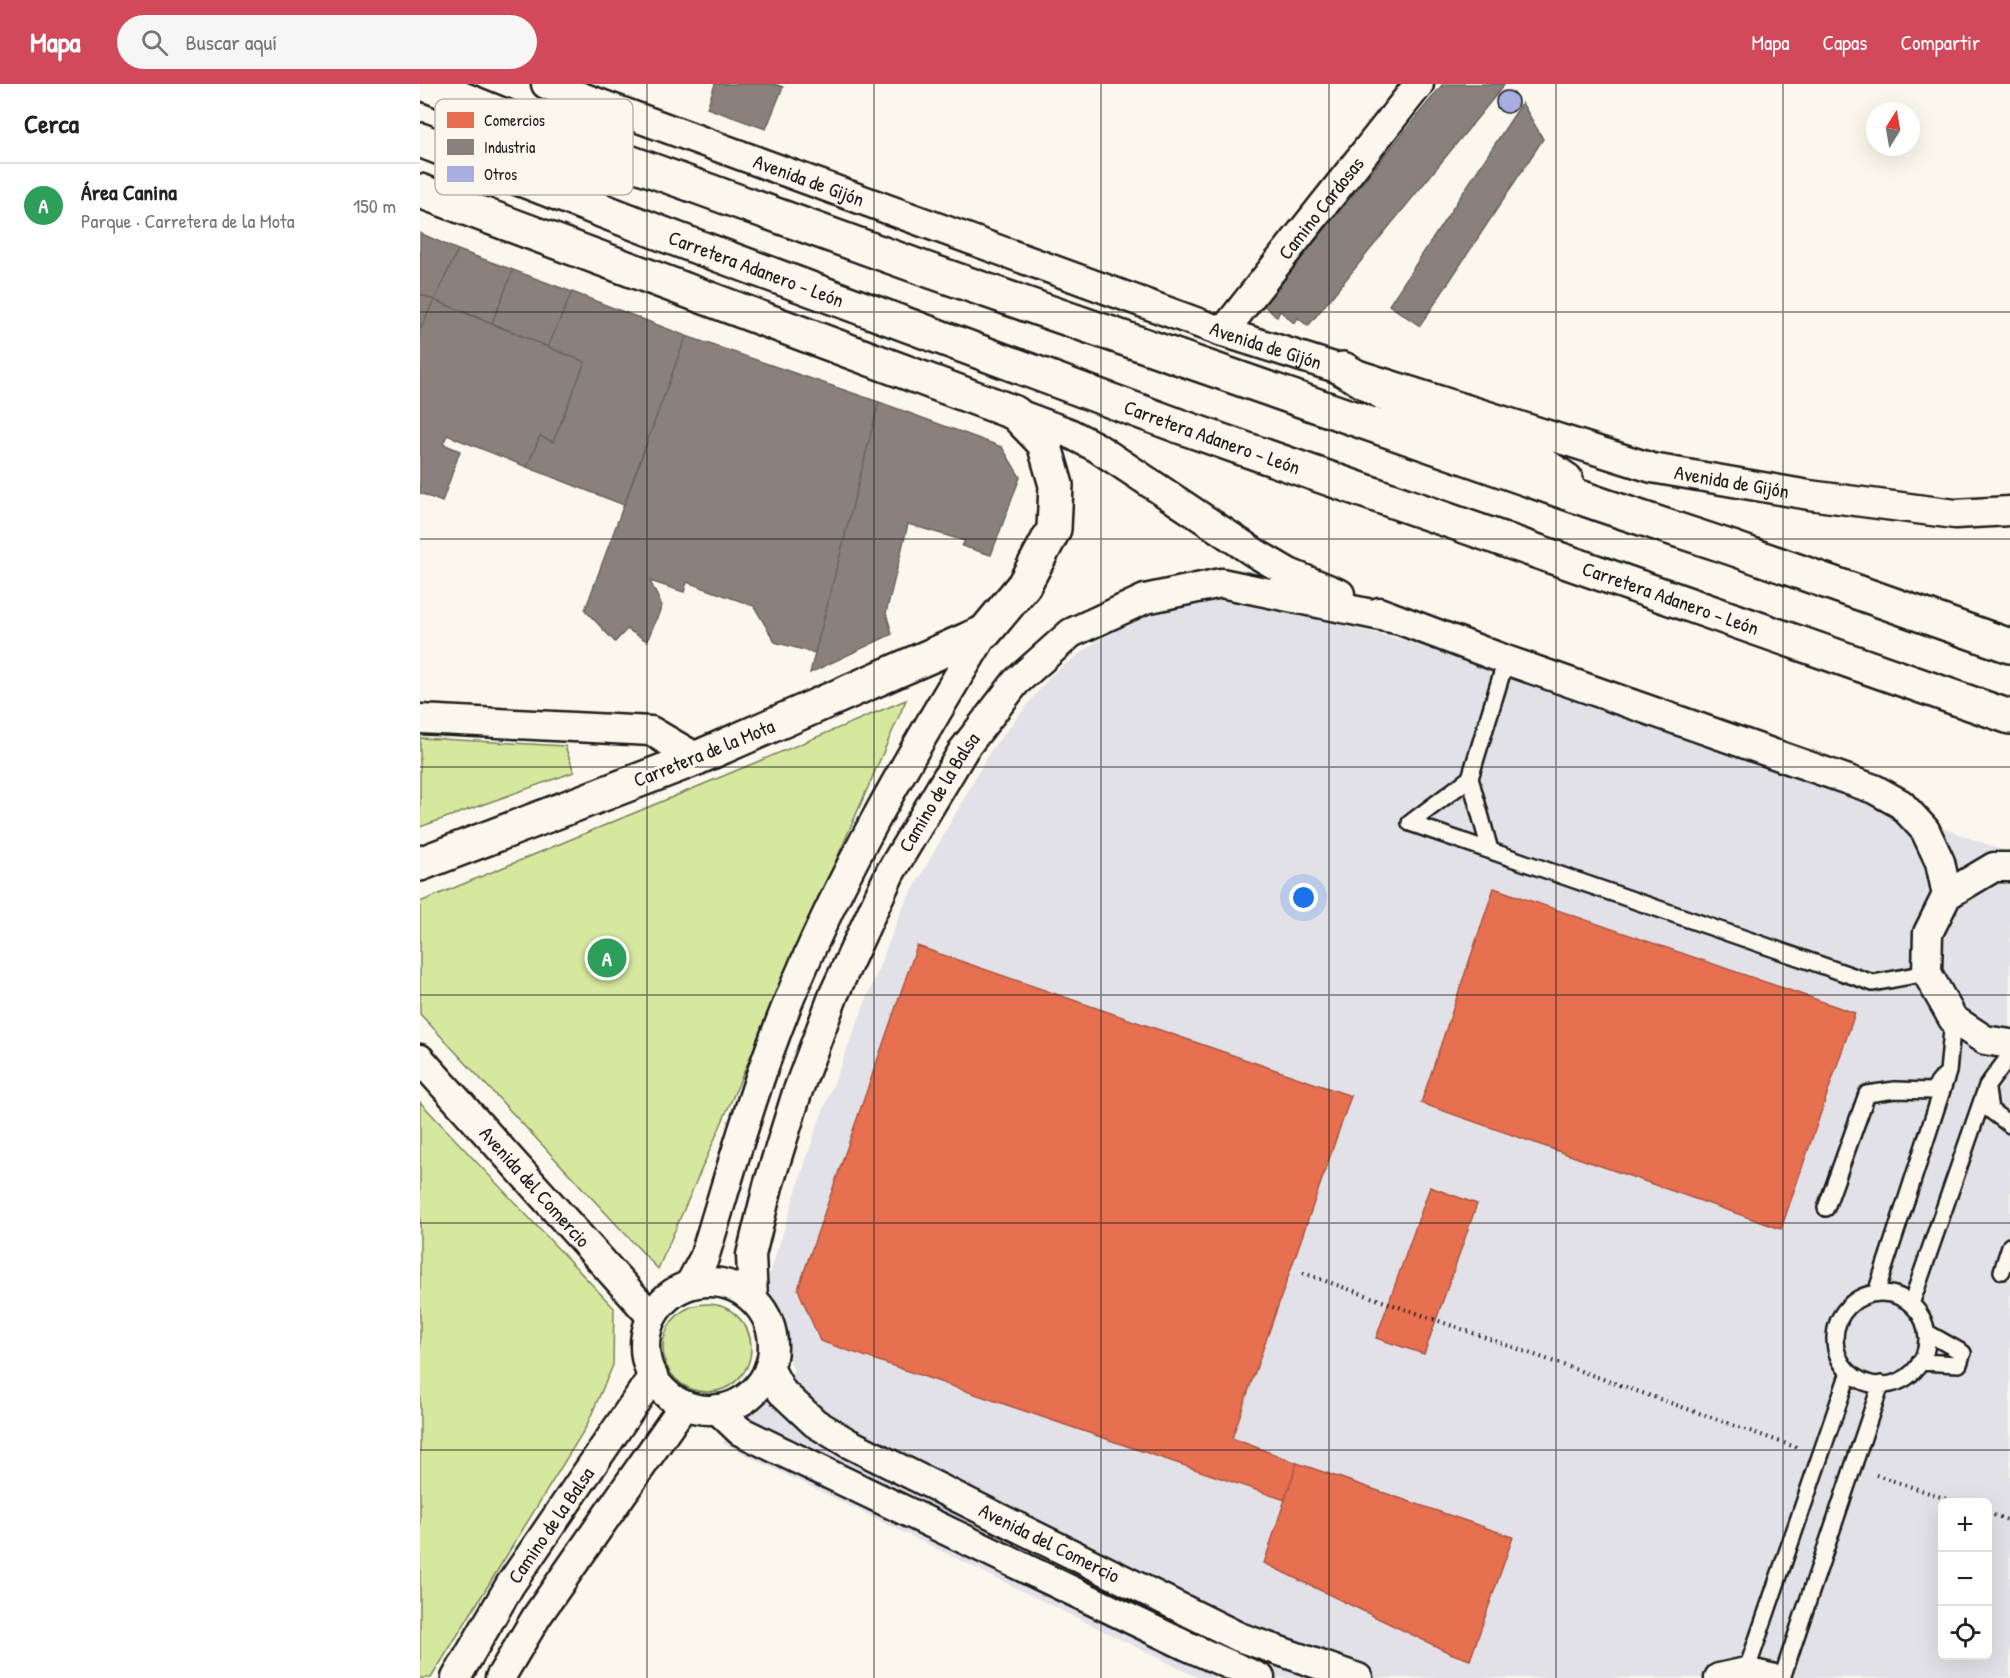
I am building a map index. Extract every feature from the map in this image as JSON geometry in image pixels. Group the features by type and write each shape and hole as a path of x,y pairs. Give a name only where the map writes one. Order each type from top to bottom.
{"main road":[{"path":"425,84 462,99"},
{"name":"Carretera Adanero - León","path":"420,140 435,146"},
{"path":"633,163 925,269 2010,646"},
{"path":"420,191 1015,413 1044,442 1056,485 1054,529 1024,585 985,632"},
{"name":"Carretera Adanero - León","path":"562,195 1179,426 2010,717"},
{"path":"1343,369 1426,418 1523,451 1605,506"},
{"name":"Carretera de la Mota","path":"420,864 697,758 985,632"}],"street":[{"name":"Avenida de Gijón","path":"546,84 587,99"},
{"name":"Camino Cardosas","path":"1223,332 1419,84"},
{"name":"Avenida de Gijón","path":"633,116 1223,332 1652,468 1809,495 1955,514 2010,511"},
{"path":"1015,413 1069,433 1096,447 1289,573 1396,619 1506,660 1874,789 1901,804 1925,830 1940,862 1947,895"},
{"name":"Camino de la Balsa","path":"753,1299 751,1255 768,1186 797,1093 834,994 890,873 964,749 1016,682 1071,633 1145,599 1221,583 1396,619"},
{"name":"Camino de la Balsa","path":"690,1284 704,1258 769,1053 808,958 856,855 929,724 985,632"},
{"path":"420,719 651,731 697,758"},
{"path":"2005,864 1947,895 1928,933 1927,973 1953,1020 1985,1040 2010,1044"},
{"name":"Avenida del Comercio","path":"420,1059 651,1316"},
{"path":"723,1283 753,1299 765,1313 772,1331 773,1350 769,1368 761,1383 749,1396 734,1405 717,1409 701,1409 684,1405 666,1394 652,1377 645,1347 651,1316 661,1303 674,1292 690,1284 723,1283"},
{"name":"Avenida del Comercio","path":"769,1368 782,1392 815,1422 848,1443 1239,1637 1358,1678"},
{"name":"Camino de la Balsa","path":"456,1678 510,1585 652,1377"},
{"name":"Camino de la Balsa","path":"500,1678 537,1616 684,1405"},
{"name":"Avenida del Comercio","path":"717,1409 740,1431 1187,1646 1260,1678"}],"lane":[{"path":"1490,850 1470,778 1506,660"},
{"path":"1470,778 1410,823 1873,983 1927,973"},
{"path":"1876,1293 1948,1072 1953,1020"},
{"path":"1911,1304 1987,1086 2010,1055"},
{"path":"1826,1208 1867,1094 1895,1089 1932,1091 1948,1072"},
{"path":"1987,1086 1990,1110 2010,1125"},
{"path":"2002,1271 2010,1246"},
{"path":"1876,1293 1889,1293 1911,1304 1921,1317 1926,1332 1926,1347 1920,1362 1910,1374 1897,1382 1881,1384 1858,1379 1849,1372 1840,1360 1835,1346 1835,1331 1839,1318 1849,1305 1862,1297 1876,1293"},
{"path":"1920,1362 1959,1364 1962,1356 1926,1332"},
{"path":"1745,1676 1849,1372"},
{"path":"1782,1678 1881,1384"}],"path":[{"path":"1303,1273 1820,1456"},
{"path":"1853,1467 1942,1498"},
{"path":"1992,1514 2010,1521"}],"shaded area":[{"path":"1234,599 1428,646 1857,796 2010,853 2010,1678 1199,1678 722,1443 794,1371 765,1289 817,1126 901,911 991,750 1052,674 1137,612"}],"green space":[{"path":"906,700 658,1269 420,1014 420,902"},
{"path":"420,738 565,746 574,772 420,827"},
{"path":"420,1102 614,1308 613,1365 586,1427 431,1678 420,1678"},
{"path":"707,1304 724,1308 738,1317 747,1331 751,1348 747,1365 738,1379 724,1388 707,1392 690,1388 676,1379 667,1365 663,1348 667,1331 676,1317 690,1308"}],"building: Comercios":[{"path":"1494,888 1855,1013 1781,1229 1421,1103"},
{"path":"917,946 1351,1096 1232,1438 1297,1463 1285,1500 820,1341 798,1289"},
{"path":"1430,1187 1477,1204 1424,1354 1376,1338"},
{"path":"1297,1463 1513,1537 1470,1660 1450,1653 1264,1563"}],"building: Industria":[{"path":"715,84 774,84 783,87 766,129 707,108"},
{"path":"1443,84 1505,84 1308,326 1298,318 1294,323 1280,311 1277,317 1263,305"},
{"path":"1522,103 1543,139 1420,326 1389,305"},
{"path":"420,233 458,250 434,300 420,294"},
{"path":"458,250 513,270 492,323 434,300"},
{"path":"513,270 572,292 548,347 492,323"},
{"path":"572,292 686,336 624,505 527,467 540,436 553,442 585,362 548,347"},
{"path":"420,294 434,300 420,330"},
{"path":"434,300 585,362 553,442 540,436 527,467 447,435 443,444 460,451 442,502 420,493 420,330"},
{"path":"686,336 879,402 815,653 775,642 754,606 687,582 684,592 650,581 662,606 647,641 627,629 615,642 585,610"},
{"path":"879,402 1002,447 1020,477 991,555 962,546 965,541 908,524 886,613 892,634 810,673"}],"building: Otros":[{"path":"1507,91 1515,94 1518,102 1515,110 1507,113 1499,110 1496,102 1499,94"}],"place":[{"name":"Área Canina","path":"607,958"}]}
